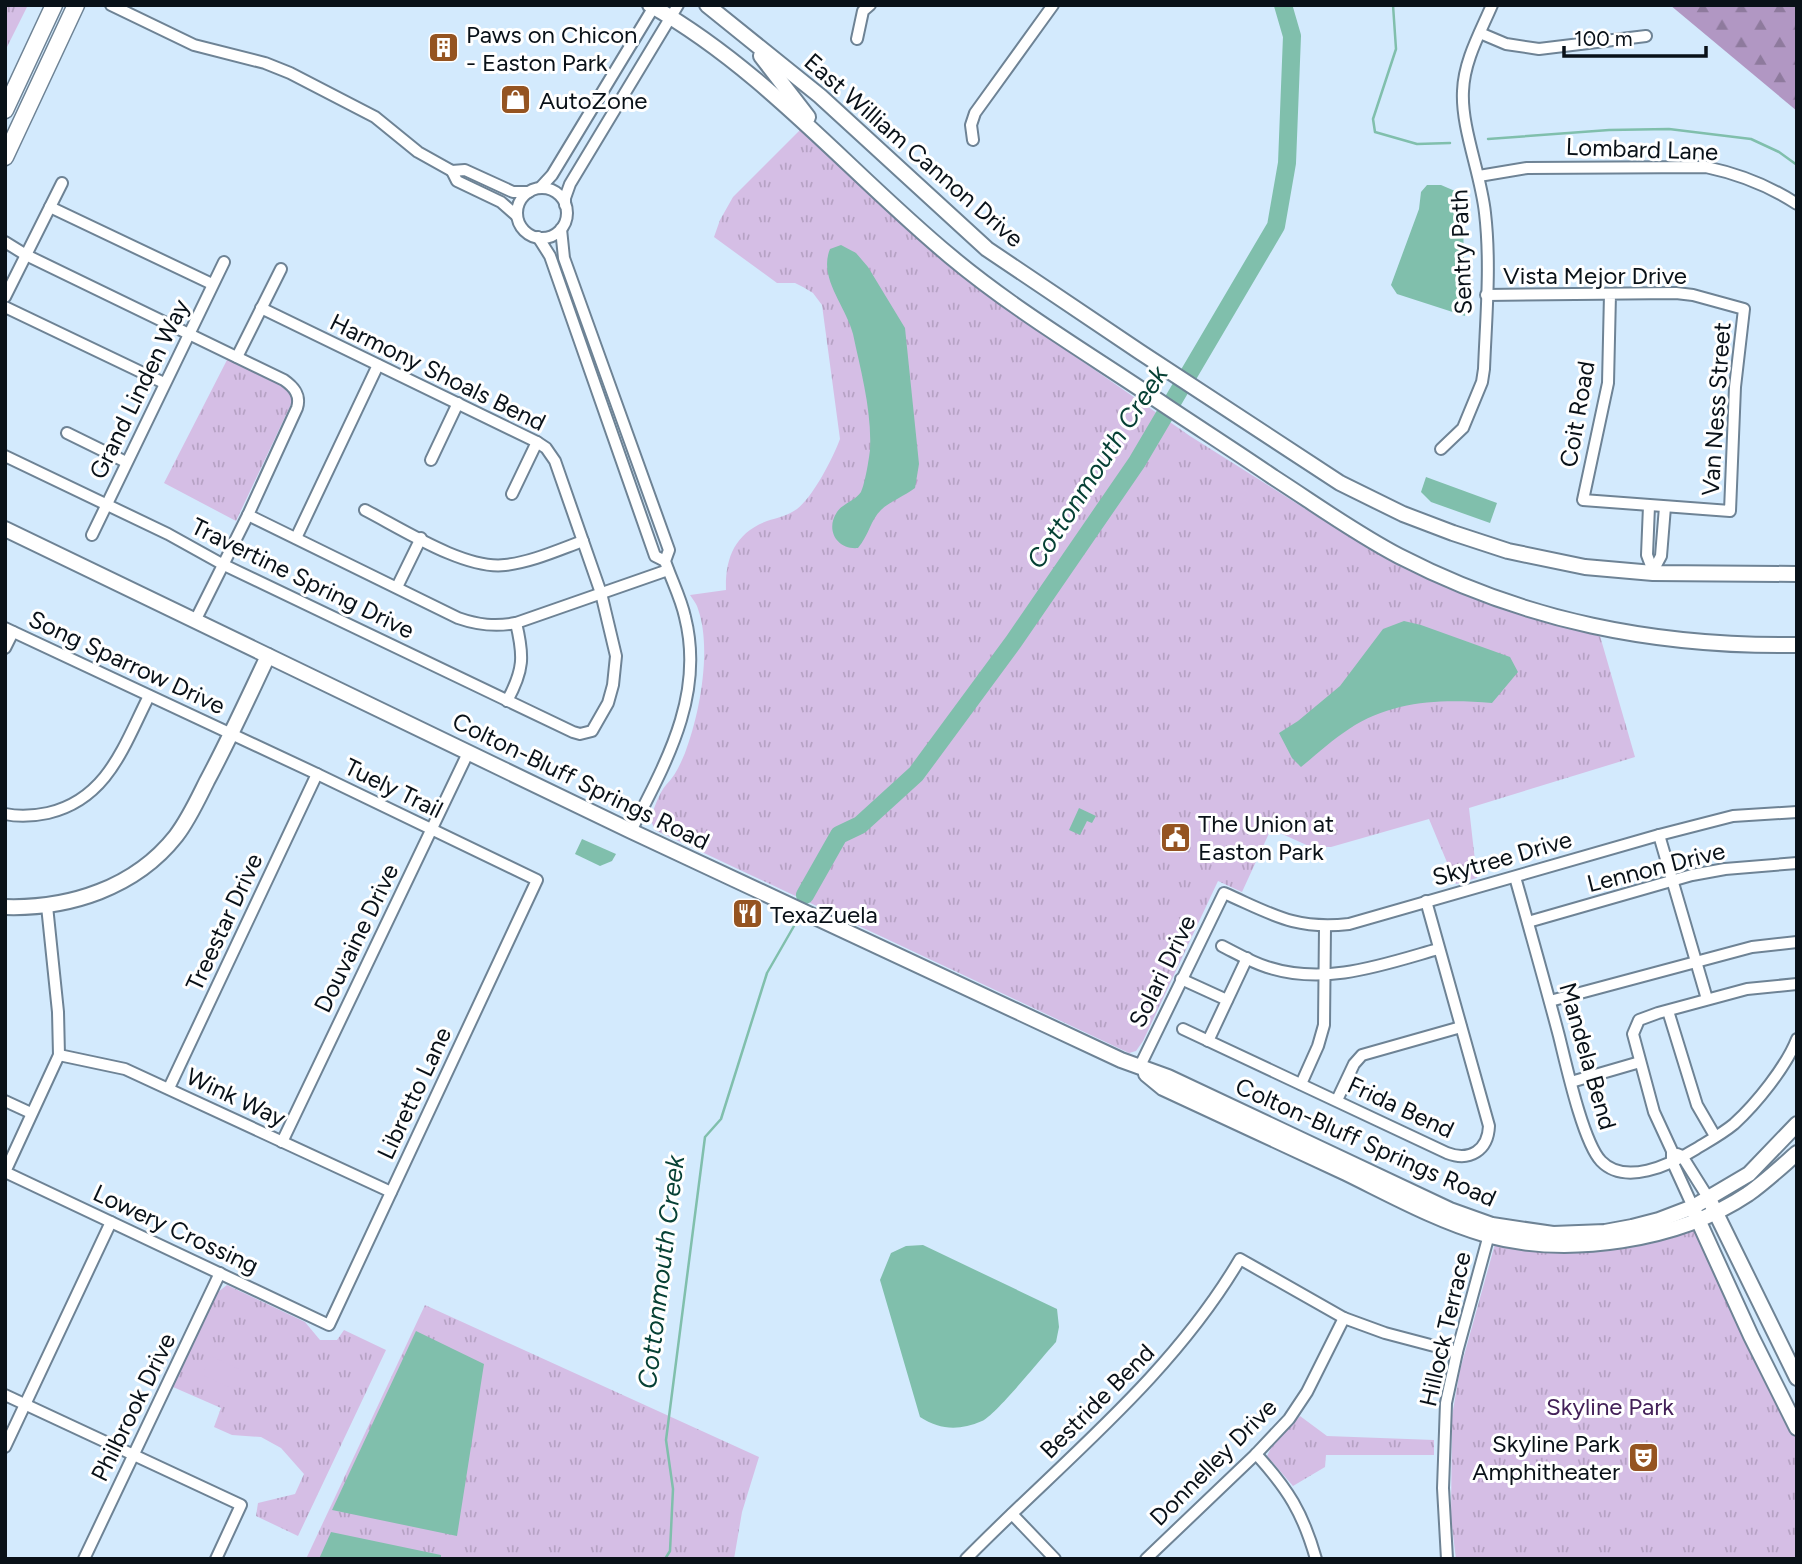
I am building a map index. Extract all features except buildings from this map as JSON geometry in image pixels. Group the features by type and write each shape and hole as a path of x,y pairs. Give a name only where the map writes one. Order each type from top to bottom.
{"main road":[{"path":"5,110 54,5"},
{"path":"5,157 76,5"}],"street":[{"path":"111,5 194,45 265,63 290,73 375,117 418,152 452,171 465,170 513,192 549,189 558,194 565,205"},
{"name":"East William Cannon Drive","path":"707,5 820,96 987,249 1221,406 1340,482 1403,514 1508,551 1585,567 1653,573 1797,574"},
{"path":"857,39 863,11 870,5"},
{"path":"973,140 971,125 975,113 1053,5"},
{"name":"Sentry Path","path":"1441,449 1463,428 1482,382 1484,369 1486,221 1479,176 1463,110 1463,89 1466,66 1492,5"},
{"path":"517,216 519,204 552,175 653,6"},
{"name":"East William Cannon Drive","path":"653,6 674,11 763,85 948,255 982,282 1373,541 1428,570 1503,601 1591,627 1722,644 1797,645"},
{"path":"452,171 457,181 501,202 517,216 523,229 538,237 548,237 561,229 566,220 565,198 570,184 674,11"},
{"name":"East William Cannon Drive","path":"734,26 751,43 816,127 852,167"},
{"path":"1480,33 1506,44 1539,49 1646,36"},
{"name":"Lombard Lane","path":"1479,176 1527,168 1706,167 1758,182 1797,204"},
{"path":"5,297 62,183"},
{"path":"50,207 212,284"},
{"path":"561,229 564,258 669,551 666,565"},
{"path":"538,237 550,256 655,556 666,565 685,615 689,680 686,703 673,748 631,831"},
{"path":"5,242 26,255 292,385 298,396 299,404 195,621"},
{"name":"Grand Linden Way","path":"93,535 224,262"},
{"path":"237,357 281,269"},
{"name":"Coit Road","path":"1609,294 1608,383 1583,500 1649,506"},
{"name":"Vista Mejor Drive","path":"1486,295 1693,295 1744,309"},
{"path":"5,307 164,383"},
{"name":"Harmony Shoals Bend","path":"261,309 546,448 555,461 601,593 616,656 616,671 608,703 595,727 584,734"},
{"name":"Van Ness Street","path":"1665,507 1730,511 1735,387 1744,309"},
{"path":"296,538 378,365"},
{"path":"430,460 458,403"},
{"path":"67,433 126,462"},
{"path":"512,494 537,442"},
{"name":"Travertine Spring Drive","path":"5,456 507,701 573,732 584,734"},
{"path":"1649,506 1665,507 1661,556 1653,571 1647,555 1649,506"},
{"path":"365,510 471,562 502,566 583,541"},
{"path":"248,515 471,622 498,626 516,623 601,593 666,565"},
{"name":"Colton-Bluff Springs Road","path":"5,529 631,831 1139,1068 1163,1088 1416,1206 1522,1241 1564,1245 1607,1243 1640,1237 1712,1205 1747,1194 1797,1153"},
{"path":"397,587 421,538"},
{"path":"507,701 519,678 523,656 516,623"},
{"path":"5,648 9,630"},
{"name":"Song Sparrow Drive","path":"9,630 232,734"},
{"path":"5,906 47,906 97,894 116,885 151,860 175,837 186,820 232,734 268,656"},
{"path":"5,814 39,815 68,807 89,795 108,775 149,695"},
{"name":"Tuely Trail","path":"232,734 537,880"},
{"name":"Douvaine Drive","path":"282,1142 468,753"},
{"name":"Treestar Drive","path":"169,1088 317,774"},
{"name":"Skytree Drive","path":"1224,893 1283,919 1304,925 1325,927 1349,924 1734,816 1797,812"},
{"path":"1659,835 1707,999"},
{"name":"Lennon Drive","path":"1528,922 1724,869 1797,863"},
{"name":"Mandela Bend","path":"1515,877 1571,1082 1592,1149 1602,1162 1616,1170 1629,1173 1644,1171 1715,1136 1734,1123 1770,1083 1797,1039"},
{"name":"Libretto Lane","path":"329,1325 537,880"},
{"name":"Solari Drive","path":"1139,1068 1224,893"},
{"name":"Frida Bend","path":"1183,1029 1456,1156 1464,1157 1478,1152 1488,1139 1489,1126 1426,901"},
{"path":"5,1172 59,1055 58,1012 47,906"},
{"path":"1301,1084 1324,1025 1325,927"},
{"path":"1550,1001 1752,947 1797,942"},
{"path":"1222,946 1267,967 1286,972 1325,975 1365,969 1438,949"},
{"path":"1208,1041 1247,958"},
{"path":"1181,979 1227,1000"},
{"path":"1797,985 1757,987 1707,999 1639,1020 1633,1031 1654,1112 1675,1156 1695,1213 1751,1336 1797,1428"},
{"path":"1668,1010 1698,1105 1715,1136"},
{"path":"1337,1100 1354,1064 1362,1055 1461,1027"},
{"name":"Wink Way","path":"59,1055 125,1069 391,1192"},
{"path":"1571,1082 1640,1062"},
{"path":"5,1101 31,1113"},
{"name":"Colton-Bluff Springs Road","path":"1712,1205 1749,1174 1797,1124"},
{"path":"1675,1156 1712,1205 1797,1378"},
{"name":"Lowery Crossing","path":"5,1172 329,1325"},
{"path":"5,1447 111,1222"},
{"name":"Hillock Terrace","path":"1447,1559 1443,1489 1446,1403 1490,1230"},
{"name":"Bestride Bend","path":"966,1559 1138,1393 1172,1356 1208,1311 1240,1259 1344,1318"},
{"name":"Philbrook Drive","path":"84,1559 220,1273"},
{"path":"1344,1318 1385,1333 1457,1352"},
{"name":"Donnelley Drive","path":"1146,1559 1289,1419 1307,1392 1344,1318"},
{"path":"5,1395 241,1505 216,1559"},
{"path":"1256,1454 1283,1483 1294,1501 1305,1524 1316,1559"},
{"path":"1013,1514 1055,1559"}],"green space":[{"path":"5,5 28,5 5,51"},
{"path":"1670,5 1797,5 1797,111"},
{"path":"800,130 942,260 994,300 1190,436 1334,527 1409,570 1473,598 1542,621 1600,636 1635,757 1469,808 1477,878 1456,884 1429,819 1331,847 1311,847 1271,829 1242,892 1218,881 1143,1041 1136,1051 1129,1053 655,830 650,819 661,792 675,774 685,753 695,720 702,681 702,625 690,595 726,590 727,567 740,540 756,526 790,513 803,503 822,477 840,439 822,305 813,293 795,283 777,283 714,237 733,197"},
{"path":"228,358 275,381 290,393 293,400 236,521 164,483"},
{"name":"Skyline Park","path":"1692,1227 1797,1441 1797,1559 1456,1559 1451,1519 1452,1416 1460,1370 1495,1244"},
{"path":"227,1285 305,1322 320,1340 337,1340 344,1330 386,1350 298,1536 256,1516 258,1503 295,1494 304,1474 281,1448 261,1437 232,1435 214,1427 221,1408 173,1387 218,1292"},
{"path":"425,1305 759,1457 742,1512 734,1559 306,1559"},
{"path":"211,1356 245,1372 236,1390 202,1375"},
{"path":"1300,1416 1327,1436 1434,1440 1434,1455 1326,1455 1325,1467 1293,1486 1267,1456"}],"shaded area":[{"path":"1427,185 1441,185 1455,191 1463,216 1465,316 1397,294 1391,285 1419,209 1421,192"},
{"path":"841,245 856,253 868,267 905,328 919,464 915,488 881,510 858,548 844,546 839,542 832,526 839,509 861,492 870,450 868,406 853,334 834,292 828,271 830,249"},
{"path":"1426,477 1497,503 1490,523 1431,502 1421,492"},
{"path":"1404,621 1510,657 1518,672 1492,703 1436,702 1383,712 1349,729 1301,767 1292,758 1279,733 1340,686 1383,629"},
{"path":"1079,808 1096,816 1092,823 1087,821 1080,835 1069,830"},
{"path":"582,839 616,854 612,861 600,866 575,854"},
{"path":"923,1245 1057,1309 1059,1327 1056,1342 997,1409 982,1421 965,1426 942,1427 920,1417 880,1280 891,1253 906,1246"},
{"path":"416,1331 484,1364 457,1536 332,1510"},
{"path":"331,1532 441,1555 441,1559 319,1559"}],"waterway":[{"name":"Cottonmouth Creek","path":"805,895 839,835 860,825 916,774 1014,641 1137,462 1276,226 1287,163 1292,36 1283,5"},
{"path":"1393,5 1396,49 1373,119 1375,132 1417,144 1450,143"},
{"path":"1488,139 1609,130 1669,129 1751,139 1779,152 1797,165"},
{"name":"Cottonmouth Creek","path":"665,1559 670,1551 673,1489 666,1440 705,1137 721,1119 767,973 794,926"}],"place":[{"name":"Paws on Chicon - Easton Park","path":"443,48"},
{"name":"AutoZone","path":"516,100"},
{"name":"The Union at Easton Park","path":"1175,837"},
{"name":"TexaZuela","path":"747,914"},
{"name":"Skyline Park Amphitheater","path":"1643,1457"}]}
